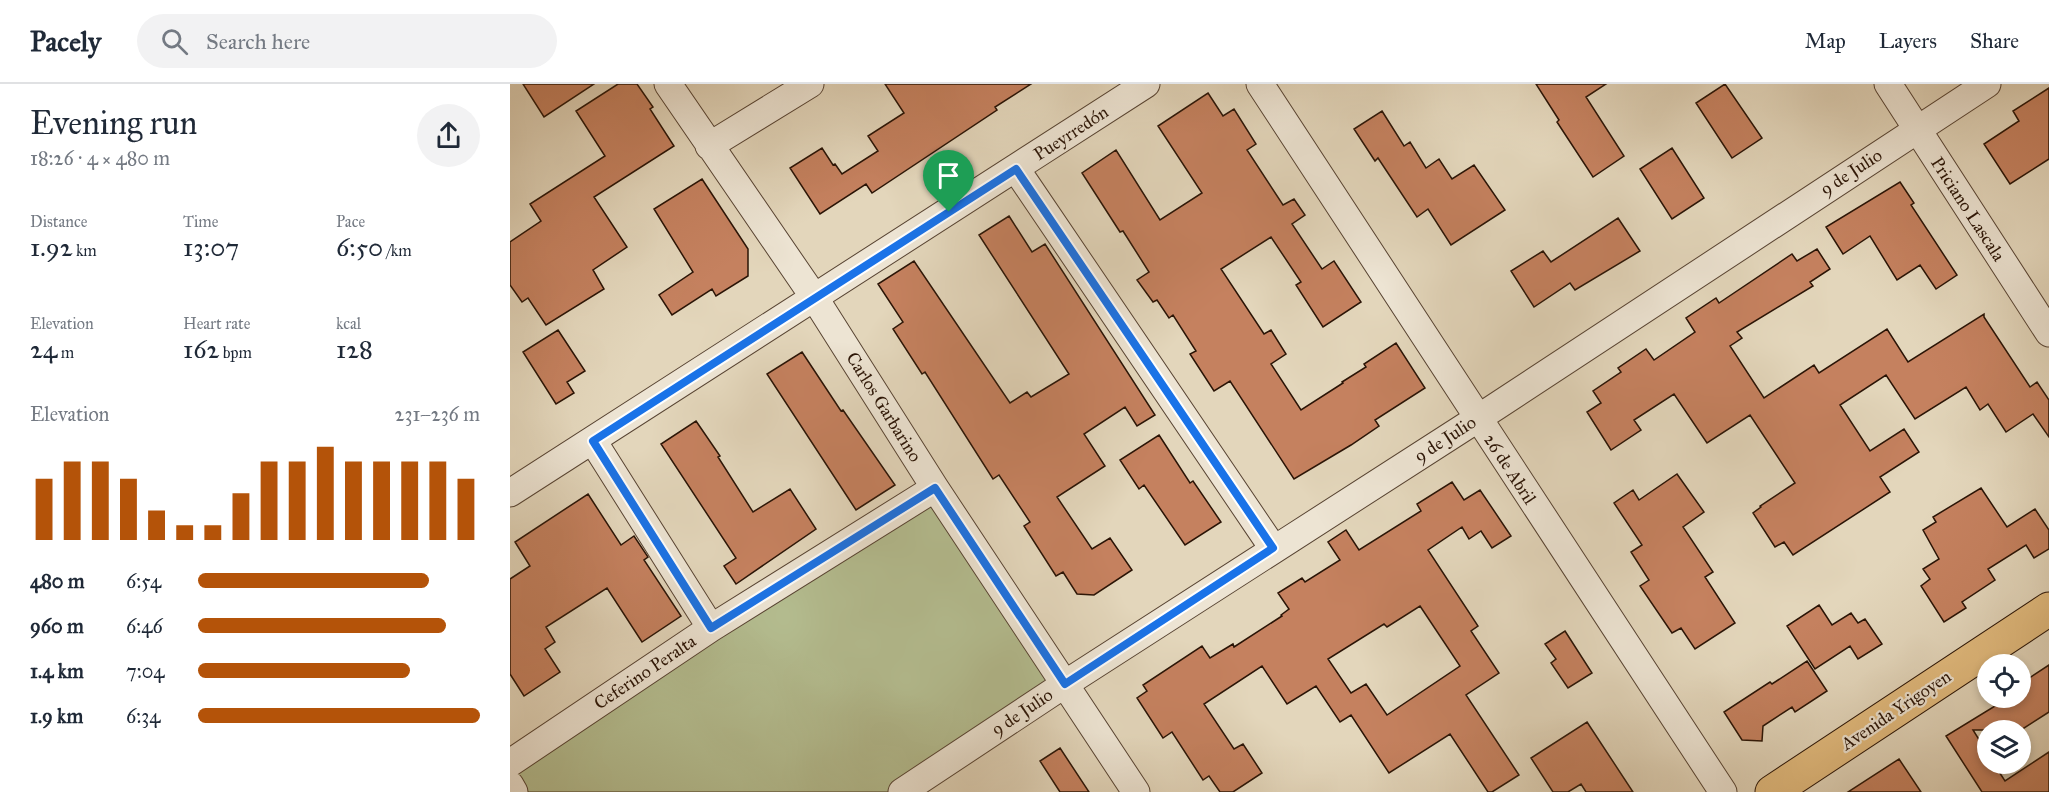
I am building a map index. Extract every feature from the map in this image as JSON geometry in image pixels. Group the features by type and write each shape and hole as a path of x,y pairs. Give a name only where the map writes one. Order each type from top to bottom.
{"main road":[{"name":"Avenida Yrigoyen","path":"1772,792 2049,609"}],"street":[{"name":"Carlos Garbarino","path":"668,84 814,297 935,488 1136,792"},
{"path":"709,146 810,84"},
{"name":"Pueyrredón","path":"510,493 1146,84"},
{"name":"26 de Abril","path":"1260,84 1723,792"},
{"name":"Priciano Lascala","path":"1888,84 2049,333"},
{"name":"9 de Julio","path":"902,792 1987,84"},
{"path":"1016,169 1273,548"},
{"path":"593,441 711,628"},
{"name":"Ceferino Peralta","path":"510,764 711,628 935,488"},
{"path":"510,785 514,792"}],"green space":[{"path":"935,488 1065,684 902,792 514,792 510,764"}],"building":[{"path":"523,84 594,84 544,117"},
{"path":"618,84 637,84 653,107 650,109 674,146 594,197 627,247 593,270 604,289 546,325 528,298 522,302 510,285 510,242 541,221 530,204 605,156 576,111"},
{"path":"885,84 1031,84 995,107 997,110 872,193 866,184 820,214 790,168 822,148 842,174 878,151 868,136 904,113"},
{"path":"1536,84 1606,84 1586,97 1624,156 1593,177 1557,122 1559,120"},
{"path":"1725,84 1762,138 1732,158 1696,103"},
{"path":"2049,88 2049,159 2010,184 1984,144 2019,121 2013,111"},
{"path":"1208,93 1223,116 1234,109 1256,144 1247,150 1283,205 1294,199 1305,215 1292,224 1322,269 1334,261 1361,302 1323,327 1296,285 1301,282 1271,237 1221,269 1264,334 1271,330 1286,354 1271,364 1301,410 1366,367 1364,364 1396,343 1425,388 1375,420 1379,426 1294,479 1230,381 1214,391 1190,354 1196,351 1173,315 1169,318 1157,300 1153,302 1137,280 1149,272 1082,173 1116,150 1160,220 1202,193 1158,126"},
{"path":"1382,111 1404,146 1410,142 1426,168 1439,159 1452,179 1474,165 1505,210 1451,245 1428,209 1417,217 1378,158 1375,161 1354,129"},
{"path":"1672,148 1704,198 1672,219 1640,169"},
{"path":"702,179 748,249 748,276 716,296 712,289 672,315 659,295 693,272 654,209"},
{"path":"1900,182 1914,203 1911,205 1957,275 1936,289 1920,265 1897,280 1870,236 1843,254 1826,227"},
{"path":"1009,216 1032,252 1045,244 1155,415 1137,426 1125,407 1084,434 1105,466 1057,497 1092,549 1110,538 1132,570 1094,595 1077,594 1063,572 1056,576 1024,526 1030,522 999,475 993,479 925,372 922,374 893,329 903,322 878,284 914,261 1010,403 1027,392 1031,397 1069,374 979,235"},
{"path":"1618,218 1640,251 1575,290 1570,283 1534,307 1511,271 1543,251 1551,262"},
{"path":"1817,249 1830,269 1810,282 1813,286 1737,332 1742,338 1730,346 1764,398 1814,365 1819,373 1887,329 1908,362 1984,314 2030,387 2037,382 2049,400 2049,437 2033,414 2006,432 1988,404 1980,410 1966,387 1915,419 1886,375 1840,405 1870,451 1904,429 1919,452 1880,477 1890,492 1793,555 1784,542 1775,547 1753,513 1795,483 1750,415 1707,443 1674,394 1634,420 1641,430 1611,450 1587,412 1601,403 1593,391 1621,372 1618,368 1646,349 1654,360 1695,332 1686,318 1716,298 1719,303 1792,254 1797,261"},
{"path":"558,330 585,371 567,382 574,393 556,404 523,352"},
{"path":"802,352 841,411 843,410 895,485 856,510 767,374"},
{"path":"696,421 753,512 790,489 816,529 736,584 724,566 736,558 661,444"},
{"path":"1159,435 1190,483 1193,481 1221,522 1185,545 1144,485 1139,489 1120,460"},
{"path":"1677,474 1704,512 1683,527 1713,572 1705,577 1735,623 1695,649 1681,628 1672,633 1640,586 1649,580 1631,552 1642,545 1614,503 1633,490 1639,500"},
{"path":"1452,482 1464,500 1480,490 1511,536 1492,548 1481,531 1469,539 1462,527 1428,550 1478,626 1471,631 1499,673 1466,695 1519,775 1492,792 1488,792 1450,734 1389,773 1351,715 1340,722 1316,686 1287,704 1262,666 1204,704 1234,749 1243,744 1262,773 1233,792 1220,792 1209,776 1203,780 1172,732 1163,738 1137,698 1147,691 1143,685 1202,646 1210,658 1233,644 1234,647 1282,616 1289,609 1278,593 1302,578 1305,582 1340,560 1328,542 1346,530 1359,550 1421,511 1417,504","holes":["1420,606 1460,666 1387,715 1366,684 1351,693 1328,659 1384,624 1387,627"]},
{"path":"1981,488 2007,527 2035,509 2049,530 2049,549 2034,558 2026,545 1988,569 1995,580 1962,602 1966,608 1944,622 1921,586 1930,579 1923,569 1939,559 1923,530 1936,522 1933,517"},
{"path":"588,494 621,545 634,536 648,557 644,560 681,616 642,642 607,588 546,627 555,642 545,649 560,672 524,696 510,674 510,579 530,566 515,542"},
{"path":"1819,605 1832,625 1851,613 1858,623 1865,619 1882,644 1858,659 1850,646 1815,669 1787,626"},
{"path":"1565,631 1592,673 1568,688 1551,663 1556,659 1545,644"},
{"path":"1807,661 1827,691 1795,712 1792,707 1763,726 1762,741 1742,740 1724,712"},
{"path":"2049,665 2049,712 2031,724 2031,720 1977,720 1977,730 1973,730 1977,736 1977,774 2000,774 2005,781 2016,774 2031,774 2031,764 2049,752 2049,792 1982,792 1946,736 1992,708 2031,708 2031,677"},
{"path":"1587,722 1633,792 1586,792 1581,784 1568,792 1553,792 1531,758"},
{"path":"1060,748 1089,792 1060,792 1040,761"},
{"path":"1899,759 1921,792 1848,792"}],"route":[{"path":"1016,169 1273,548 1065,684 935,488 711,628 593,441 949,212 1016,169"}]}
